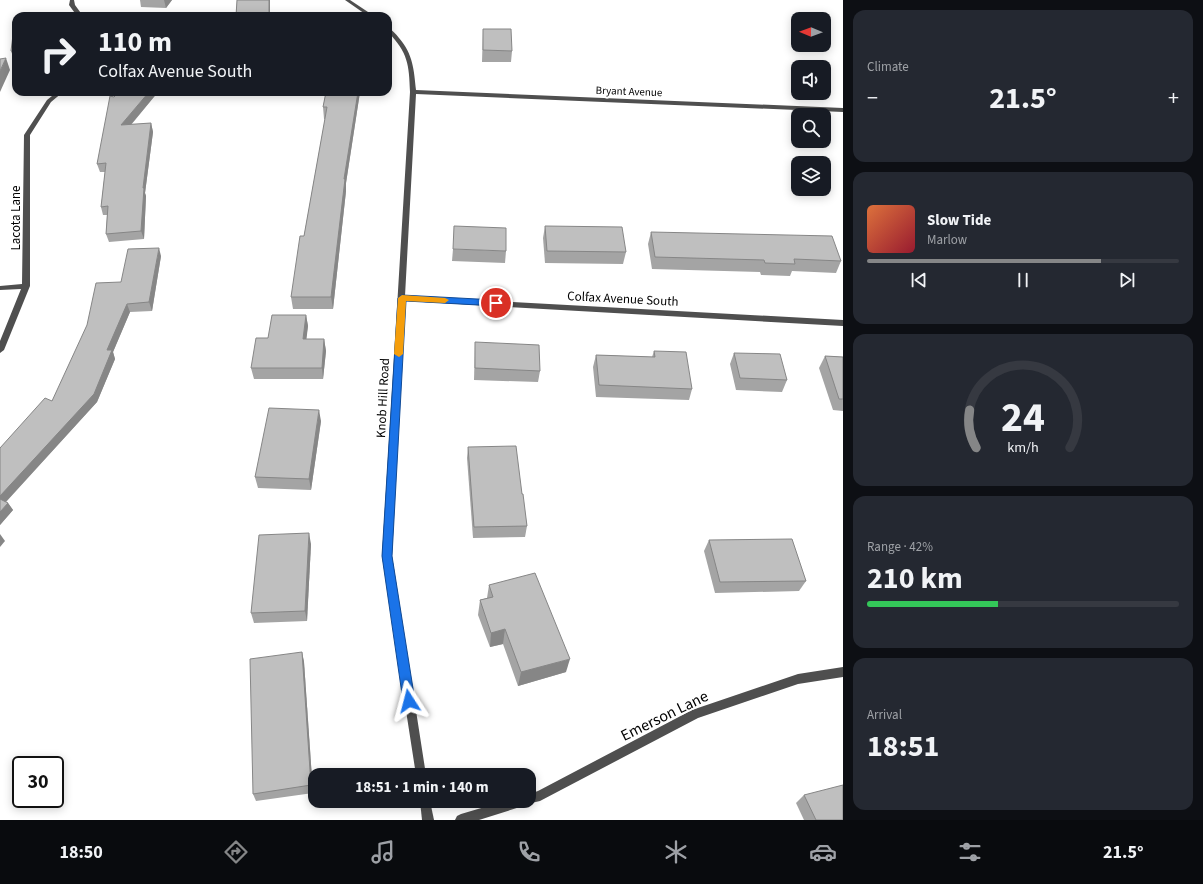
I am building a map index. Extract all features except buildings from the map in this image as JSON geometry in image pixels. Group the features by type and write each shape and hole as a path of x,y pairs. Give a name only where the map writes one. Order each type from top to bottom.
{"street":[{"path":"72,0 72,5 77,12"},
{"path":"347,0 365,12"},
{"name":"Knob Hill Road","path":"392,33 403,43 412,63 413,92 387,556 420,768"},
{"name":"Bryant Avenue","path":"413,92 843,110"},
{"name":"Lacota Lane","path":"0,350 26,286 27,135 49,101 55,96"},
{"path":"0,288 26,286"},
{"name":"Colfax Avenue South","path":"402,298 843,323"},
{"name":"Emerson Lane","path":"536,797 696,714 798,679 843,672"},
{"path":"426,808 428,820"},
{"path":"461,820 500,808"}],"slow traffic":[{"path":"399,354 402,298 445,300"}],"route":[{"path":"409,701 387,556 402,298 496,303"}]}
